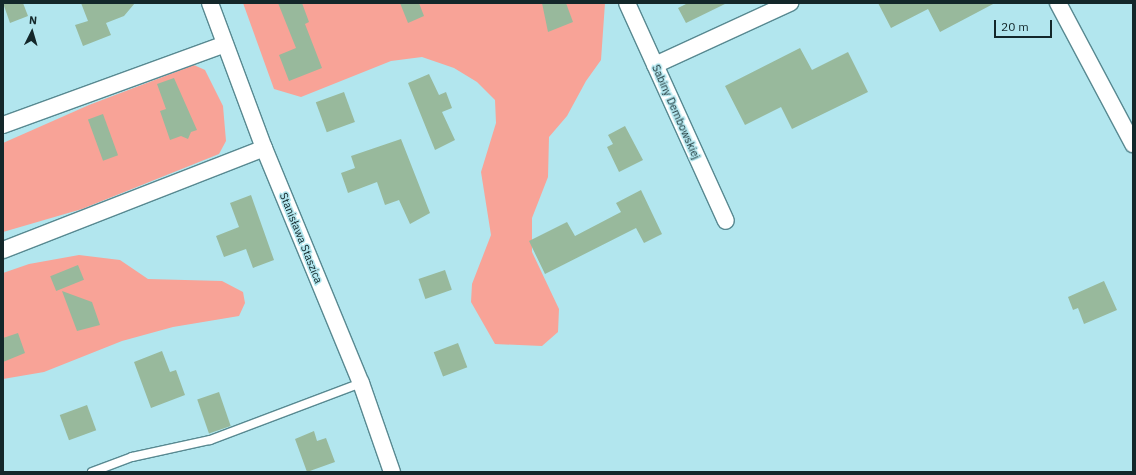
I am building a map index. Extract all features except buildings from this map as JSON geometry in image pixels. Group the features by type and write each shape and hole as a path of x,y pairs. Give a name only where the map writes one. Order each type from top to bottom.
{"street":[{"name":"Stanisława Staszica","path":"210,3 264,148 360,383 392,472"},
{"name":"Sabiny Dembowskiej","path":"627,3 726,221"},
{"path":"655,65 790,3"},
{"path":"1058,3 1133,144"},
{"path":"3,125 225,44"},
{"path":"3,250 264,148"}],"lane":[{"path":"92,472 132,457 210,440 360,383"}],"shaded area":[{"path":"243,3 605,3 601,60 586,81 567,116 549,137 548,177 532,218 532,252 559,309 558,332 542,346 495,344 471,302 472,284 491,235 481,172 496,123 495,100 477,82 454,68 422,57 391,61 301,97 274,89"},
{"path":"194,65 205,70 223,106 226,141 219,154 82,209 3,232 3,143 89,105"},
{"path":"79,255 120,260 148,279 222,281 243,292 245,303 239,316 173,327 122,341 44,372 3,379 3,273 29,264"}]}
